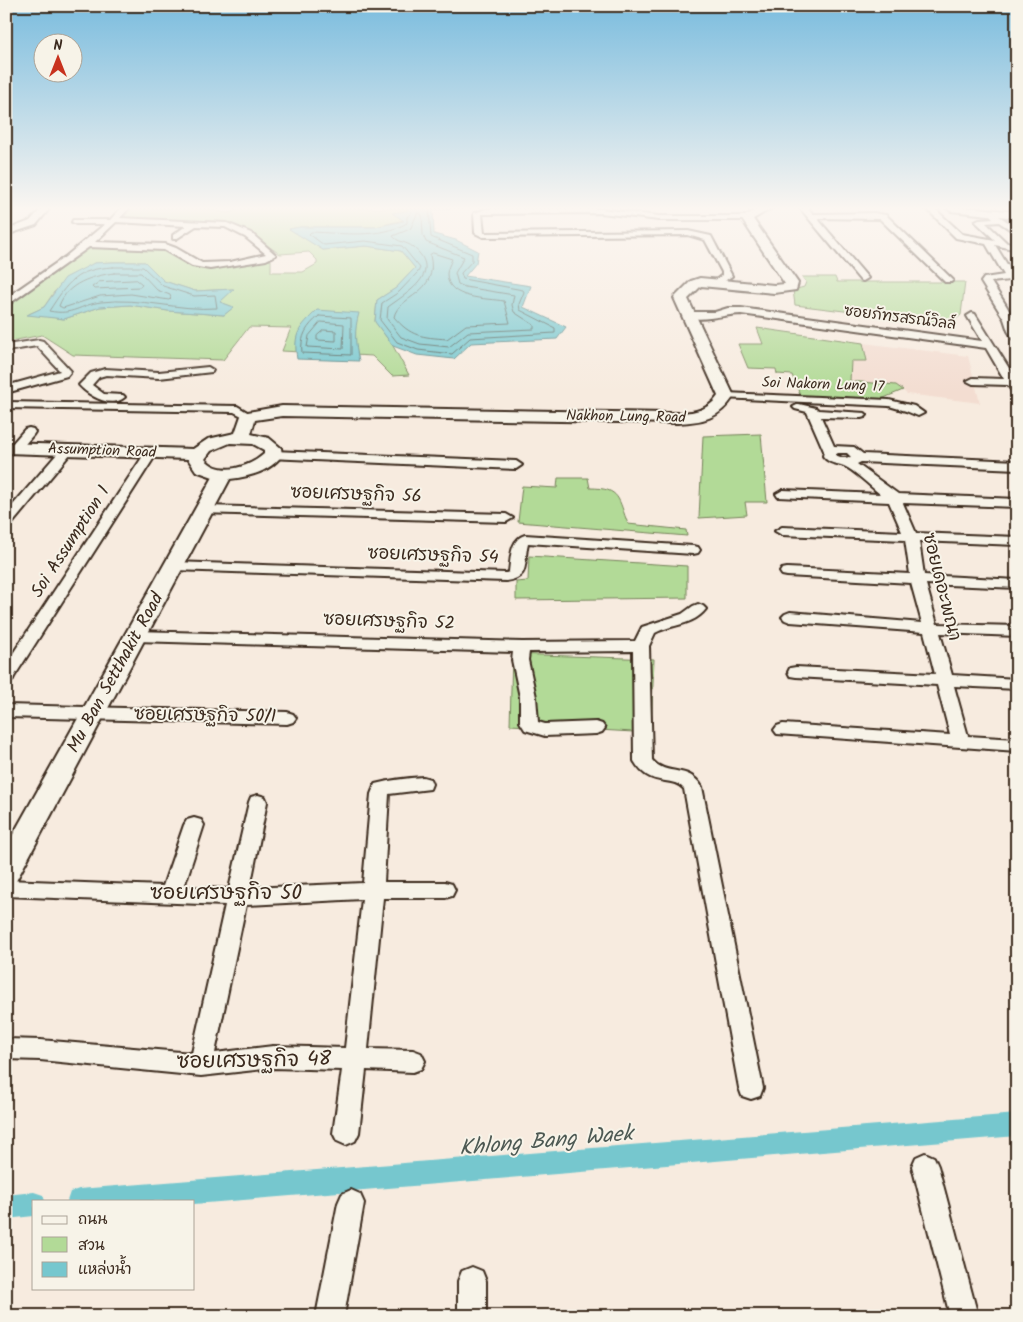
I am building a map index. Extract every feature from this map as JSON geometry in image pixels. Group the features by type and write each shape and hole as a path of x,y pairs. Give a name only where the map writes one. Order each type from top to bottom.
{"street":[{"path":"6,303 51,270"},
{"path":"717,283 727,276 725,270"},
{"path":"726,396 681,301 682,296 695,284 717,283 774,289 790,287 792,283 784,270"},
{"path":"856,270 863,278"},
{"path":"938,270 948,280"},
{"path":"1006,270 1010,277 987,280 986,282 1010,319 1013,331 1017,337"},
{"name":"ซอยภัทรสรณ์วิลล์","path":"689,315 709,315 728,311 741,311 988,344"},
{"name":"ซอยภัทรสรณ์วิลล์","path":"972,316 1014,386"},
{"path":"6,348 39,343 66,371 63,374 6,390"},
{"path":"101,397 84,385 99,373 159,375 208,370"},
{"path":"973,381 1014,386"},
{"path":"47,396 165,398 169,402 167,408"},
{"name":"Soi Nakorn Lung 17","path":"726,396 893,403 910,408 918,413"},
{"name":"Nakhon Lung Road","path":"248,416 294,410 686,418 712,412 722,405 726,396"},
{"path":"768,399 780,405 812,410 814,414 861,416"},
{"path":"6,405 236,409 248,416 242,438"},
{"name":"ซอยเดอะพณา","path":"814,414 830,452 846,449 857,454 853,460 894,498 911,537 918,580 961,742"},
{"path":"11,448 29,432"},
{"path":"242,438 258,439 273,448 273,455 267,462 254,469 224,474 208,471 199,466 196,460 197,454 206,446 217,441 242,438"},
{"name":"Assumption Road","path":"11,448 197,454"},
{"path":"6,522 67,450"},
{"name":"Soi Assumption 1","path":"6,677 151,452"},
{"path":"273,455 516,465"},
{"path":"853,460 1017,465"},
{"name":"Mu Ban Setthakit Road","path":"6,873 224,474"},
{"path":"783,494 1017,503"},
{"name":"ซอยเศรษฐกิจ 56","path":"205,510 506,518"},
{"path":"782,531 1017,541"},
{"name":"ซอยเศรษฐกิจ 54","path":"174,566 506,577 513,576 516,572 521,543 525,539 693,550"},
{"path":"787,572 1017,584"},
{"path":"698,609 695,614 687,618 648,630 641,646 643,761 649,771 658,775 682,778 688,781 692,787 751,1088"},
{"path":"790,617 931,628 1017,632"},
{"name":"ซอยเศรษฐกิจ 52","path":"136,636 522,647 641,646"},
{"path":"522,647 520,660 527,690 529,722 531,726 545,730 596,728"},
{"path":"796,672 1017,684"},
{"name":"ซอยเศรษฐกิจ 50/1","path":"6,711 287,718"},
{"path":"783,730 1017,745"},
{"path":"346,1133 356,1060 374,890 382,789 400,785 424,784"},
{"path":"200,1065 258,802"},
{"path":"171,894 194,825"},
{"name":"ซอยเศรษฐกิจ 50","path":"6,888 238,897 374,890 445,890"},
{"name":"ซอยเศรษฐกิจ 48","path":"6,1049 40,1050 200,1065 273,1057 413,1061"},
{"path":"925,1166 964,1316"},
{"path":"330,1316 351,1203"},
{"path":"472,1280 472,1316"}],"shaded area":[{"path":"863,343 968,356 980,403 907,394 896,385 850,381 851,361 867,361"}],"green space":[{"path":"57,270 85,270 54,292 44,307 29,314 64,319 100,307 130,305 168,311 224,315 233,307 219,302 233,289 195,291 164,281 153,270 271,270 271,272 303,272 307,270 413,270 396,288 377,300 375,321 393,346 409,375 392,376 372,356 282,351 291,328 249,327 223,360 73,355 42,335 6,342 6,307"},
{"path":"802,277 835,277 837,282 965,282 961,315 950,324 795,305 793,290 804,287 806,282"},
{"path":"757,328 863,343 867,361 851,361 850,381 896,385 903,390 879,400 801,397 792,375 777,374 776,369 748,368 738,344 763,344"},
{"path":"761,434 767,502 745,502 747,515 699,518 703,436"},
{"path":"558,478 588,478 590,488 608,490 613,493 620,502 628,524 686,530 687,536 518,522 522,486 557,488"},
{"path":"529,556 687,566 687,598 516,600 516,582 528,581"},
{"path":"512,654 654,659 651,733 510,725"}],"water":[{"path":"81,270 153,270 164,281 195,291 234,289 220,302 234,307 224,315 168,311 130,305 100,307 64,319 27,315 44,307 65,278"},
{"path":"413,270 470,270 465,276 531,286 523,307 566,327 557,339 471,343 454,359 417,355 393,346 375,322 377,300 396,288"},
{"path":"317,310 359,313 356,337 359,361 297,359 296,343 299,332"}],"waterway":[{"name":"Khlong Bang Waek","path":"91,1200 1017,1125"},
{"name":"Khlong Bang Waek","path":"6,1207 32,1204"}]}
